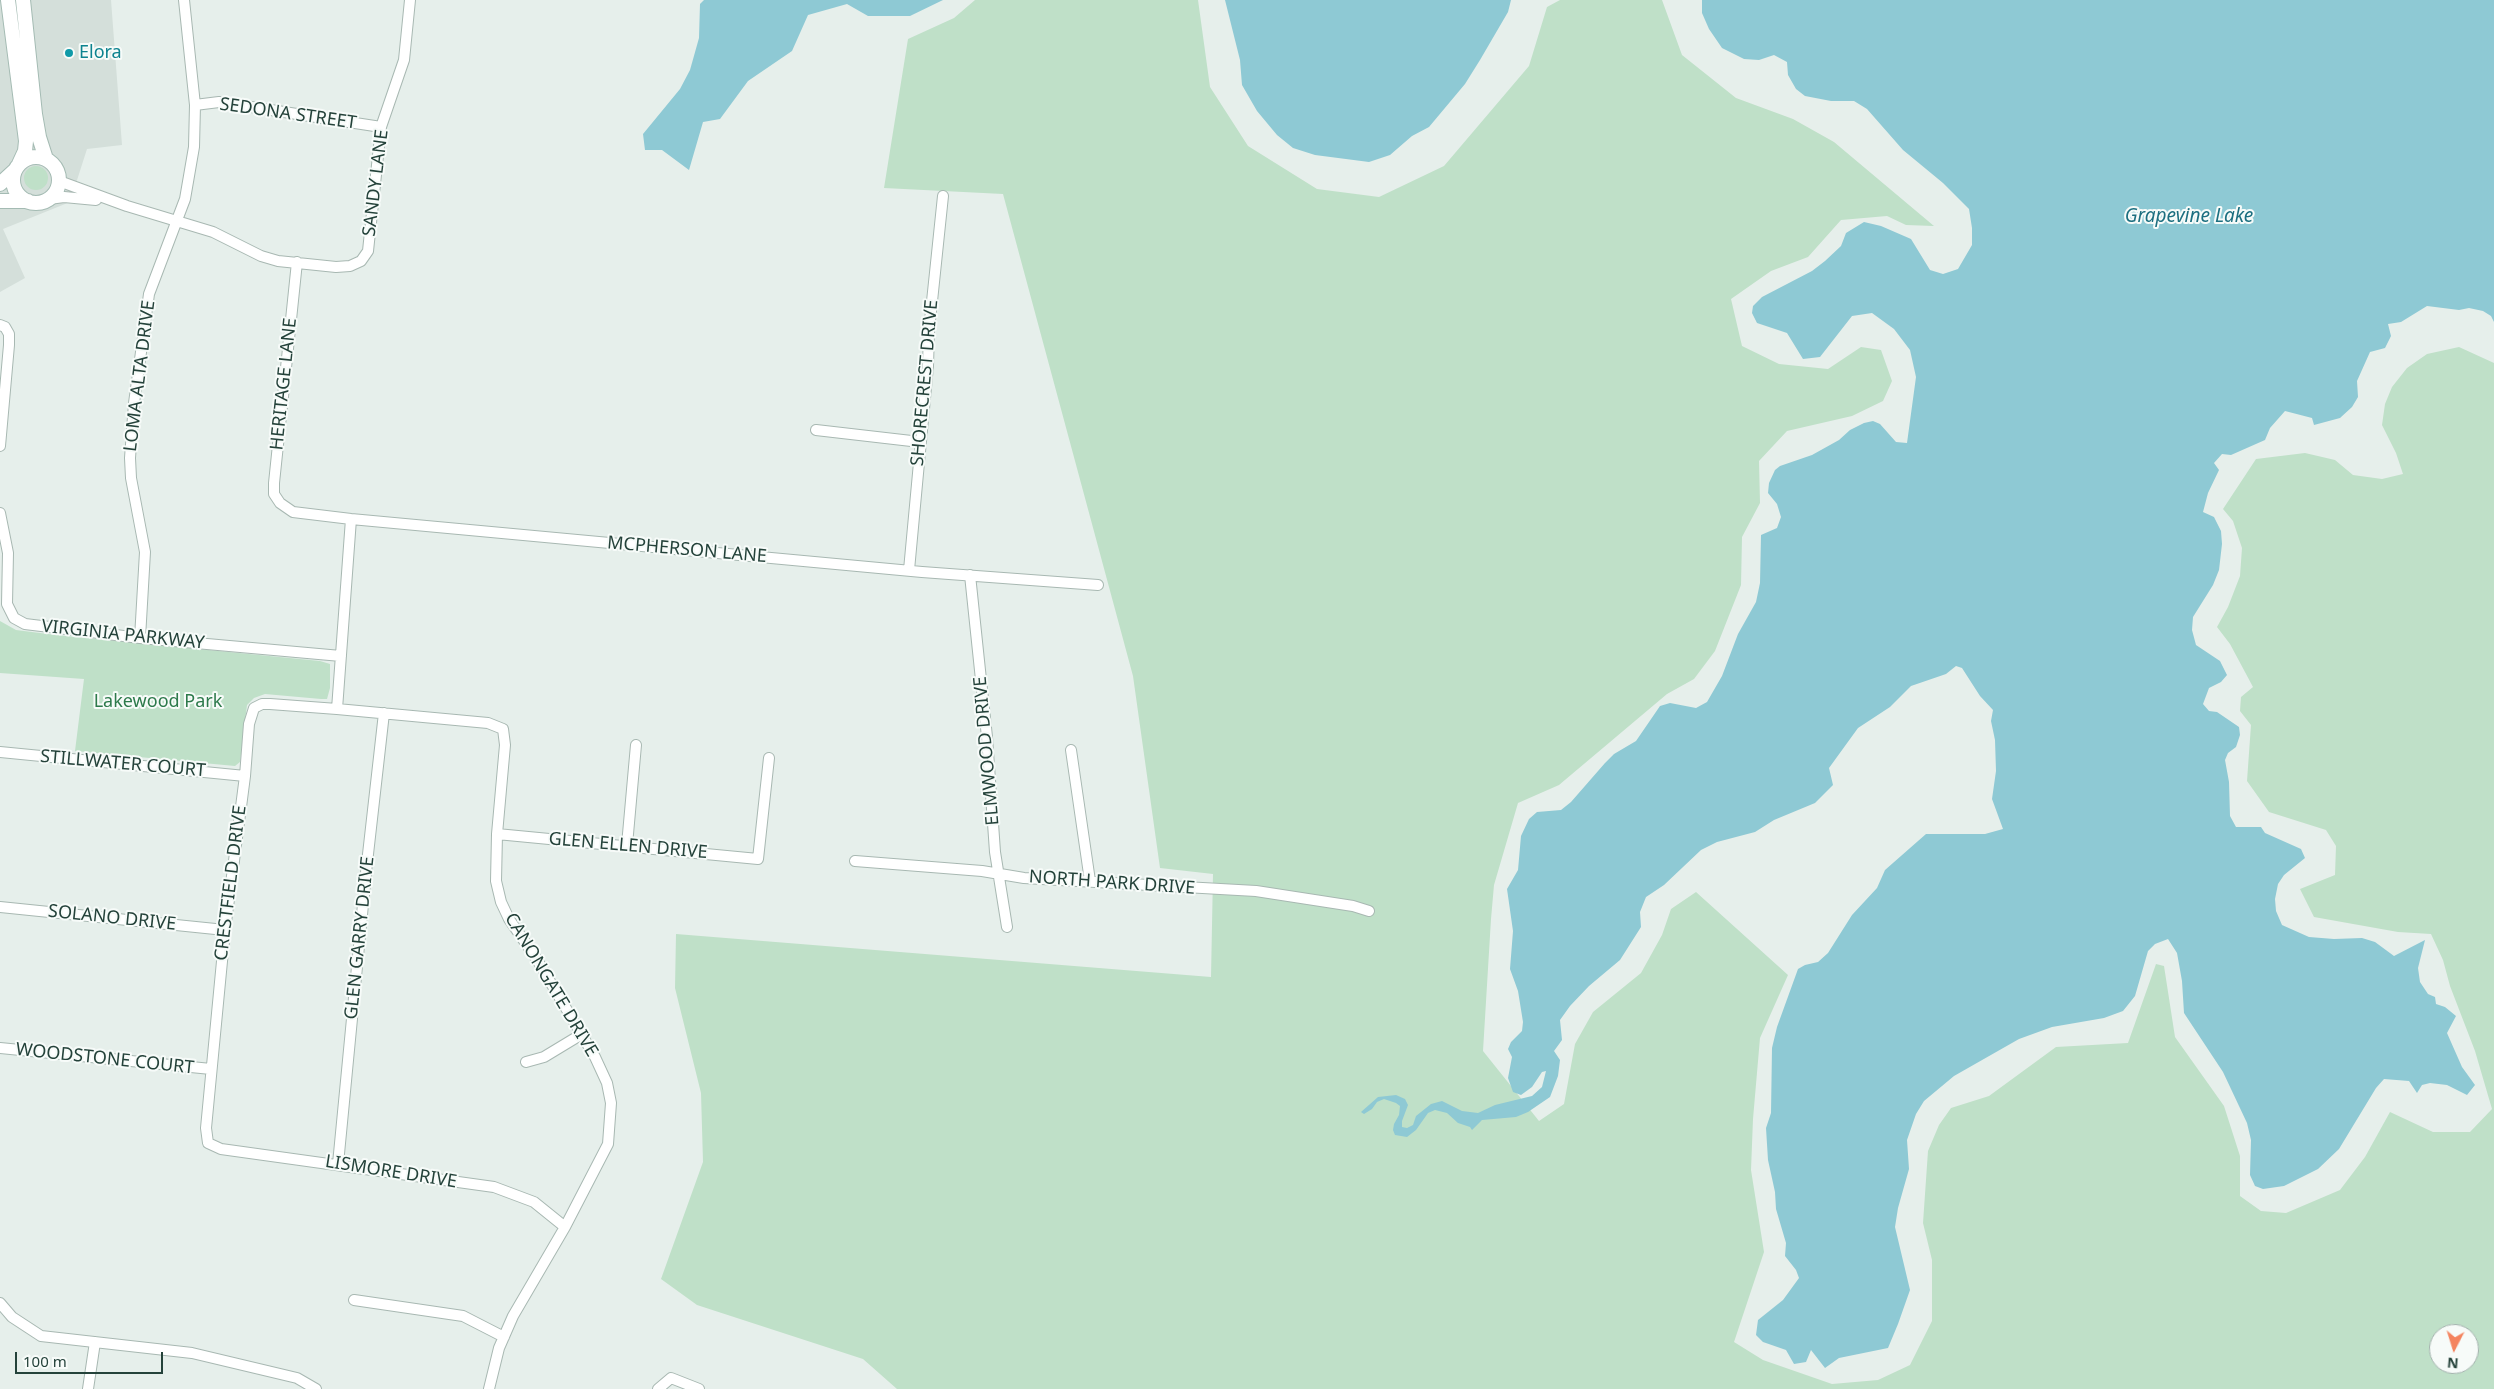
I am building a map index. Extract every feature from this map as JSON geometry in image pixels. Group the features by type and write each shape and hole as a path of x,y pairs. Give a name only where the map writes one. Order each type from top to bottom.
{"street":[{"path":"8,0 26,141 25,151 17,167 13,183 16,191 28,201"},
{"path":"0,201 41,202 49,199 55,193 59,181 57,170 46,159 38,137 23,0"},
{"name":"LOMA ALTA DRIVE","path":"140,638 145,552 131,478 134,403 149,294 177,220 191,171 196,126 184,0"},
{"name":"SANDY LANE","path":"59,181 117,202 213,232 261,256 297,262 350,266 361,261 368,251 381,127 404,60 410,0"},
{"name":"SEDONA STREET","path":"195,105 219,102 381,127"},
{"path":"0,184 25,159 35,156 46,159"},
{"name":"SHORECREST DRIVE","path":"909,570 928,366 929,330 943,196"},
{"name":"SANDY LANE","path":"49,199 82,198 117,202"},
{"name":"HERITAGE LANE","path":"280,503 274,494 274,483 297,262"},
{"path":"0,325 5,327 9,334 9,345 0,446"},
{"path":"816,430 920,442"},
{"name":"MCPHERSON LANE","path":"280,503 293,512 351,519 909,570 1098,584"},
{"name":"VIRGINIA PARKWAY","path":"0,513 7,604 14,618 40,627 341,656"},
{"path":"337,709 351,519"},
{"name":"ELMWOOD DRIVE","path":"970,575 980,654 995,852 1007,927"},
{"name":"CRESTFIELD DRIVE","path":"208,1143 206,1128 211,1069 225,930 245,776 249,724 254,708 262,704 337,709"},
{"name":"CANONGATE DRIVE","path":"337,709 488,723 503,729 505,745 497,834 496,881 501,902 509,919 536,958 582,1034 607,1083 611,1103 608,1144 565,1227 504,1337 499,1348 489,1389"},
{"name":"GLEN GARRY DRIVE","path":"338,1164 367,863 384,713"},
{"path":"627,845 636,745"},
{"path":"1071,750 1090,882"},
{"name":"STILLWATER COURT","path":"0,752 245,776"},
{"name":"GLEN ELLEN DRIVE","path":"497,834 758,859 769,758"},
{"name":"NORTH PARK DRIVE","path":"855,861 1024,878 1256,891 1353,906 1369,911"},
{"name":"SOLANO DRIVE","path":"0,907 225,930"},
{"path":"526,1062 544,1057 582,1034"},
{"name":"WOODSTONE COURT","path":"0,1048 211,1069"},
{"name":"LISMORE DRIVE","path":"208,1143 221,1149 494,1187 534,1202 565,1227"},
{"path":"354,1300 464,1316 504,1337"},
{"path":"0,1303 12,1318 41,1336 192,1353 297,1378 316,1389"},
{"path":"88,1389 95,1342"},
{"path":"658,1389 671,1378 696,1388"}],"shaded area":[{"path":"0,0 111,0 122,145 87,149 70,202 3,229 25,278 0,292"}],"green space":[{"path":"975,0 1198,0 1210,87 1248,146 1317,189 1379,197 1444,166 1529,66 1547,7 1560,0 1662,0 1682,55 1736,98 1793,119 1834,142 1934,226 1906,225 1887,216 1841,220 1808,257 1771,271 1731,299 1742,346 1779,364 1828,369 1861,347 1881,350 1892,381 1883,401 1852,416 1787,431 1759,461 1760,503 1742,537 1741,585 1715,651 1694,679 1667,694 1559,785 1518,803 1494,885 1491,919 1483,1051 1539,1121 1564,1104 1575,1044 1593,1012 1641,973 1662,935 1671,909 1696,892 1788,975 1760,1038 1751,1170 1764,1252 1734,1342 1763,1360 1832,1384 1878,1380 1910,1365 1932,1321 1932,1260 1923,1223 1928,1151 1939,1125 1951,1108 1989,1096 2056,1047 2128,1043 2156,964 2164,966 2175,1037 2224,1106 2240,1156 2240,1196 2261,1211 2286,1213 2340,1190 2365,1157 2390,1112 2433,1132 2470,1132 2492,1109 2475,1051 2450,986 2443,960 2431,934 2398,932 2314,917 2300,889 2335,875 2336,846 2326,830 2269,812 2247,781 2251,725 2240,711 2241,697 2253,687 2230,644 2217,627 2228,607 2240,576 2242,548 2233,521 2223,509 2256,459 2305,453 2335,460 2353,475 2382,479 2403,474 2396,453 2382,425 2385,404 2392,387 2407,368 2427,354 2459,347 2494,363 2494,1389 897,1389 863,1359 697,1305 661,1279 703,1162 701,1093 675,988 676,934 1211,977 1213,874 1160,868 1133,676 1003,194 884,188 908,39 954,18"},
{"path":"36,166 45,169 48,178 45,187 36,190 27,187 24,178 27,169"},
{"name":"Lakewood Park","path":"0,621 16,630 56,635 320,661 330,664 330,688 327,699 265,694 254,698 247,705 240,762 235,766 75,751 84,679 0,673"}],"water":[{"path":"704,0 943,0 910,16 868,16 847,4 808,15 792,51 748,81 720,119 703,122 689,170 662,150 645,150 643,134 680,89 690,70 699,38 700,4"},
{"path":"1225,0 1511,0 1508,12 1465,84 1429,127 1412,136 1390,155 1369,162 1315,155 1293,148 1277,135 1257,111 1242,85 1240,60"},
{"name":"Grapevine Lake","path":"1702,0 2494,0 2494,322 2491,316 2483,311 2469,308 2459,310 2427,306 2401,322 2388,324 2391,336 2385,348 2370,352 2357,381 2358,397 2352,407 2340,418 2314,425 2312,418 2285,411 2270,428 2265,440 2231,455 2222,454 2214,463 2219,470 2208,493 2203,512 2214,517 2221,531 2222,544 2219,570 2213,585 2193,617 2192,630 2196,645 2220,661 2227,675 2221,682 2209,688 2203,704 2209,711 2217,712 2239,727 2240,735 2236,747 2228,753 2225,760 2229,782 2230,816 2236,827 2261,827 2265,833 2301,849 2305,858 2284,875 2278,884 2275,899 2276,911 2282,925 2309,937 2334,939 2362,938 2375,942 2394,956 2425,940 2418,968 2420,982 2428,994 2435,997 2436,1004 2445,1007 2456,1016 2447,1033 2462,1067 2475,1085 2467,1095 2447,1085 2430,1083 2422,1085 2417,1093 2409,1081 2384,1079 2376,1088 2339,1149 2318,1169 2284,1186 2263,1189 2255,1186 2250,1175 2251,1140 2247,1123 2223,1072 2184,1013 2182,981 2177,953 2168,939 2155,944 2148,951 2135,996 2123,1011 2104,1018 2052,1027 2019,1039 1954,1076 1924,1101 1916,1114 1907,1140 1909,1169 1898,1208 1895,1227 1910,1290 1898,1324 1888,1348 1839,1358 1825,1368 1811,1350 1806,1362 1794,1364 1786,1350 1763,1342 1756,1335 1758,1320 1783,1300 1799,1278 1796,1270 1785,1256 1786,1243 1776,1209 1775,1192 1768,1160 1766,1128 1771,1113 1772,1048 1777,1027 1798,969 1818,962 1828,953 1852,915 1877,888 1885,870 1926,834 1985,834 2003,829 1992,799 1996,771 1995,740 1991,721 1993,710 1980,696 1962,668 1956,666 1946,674 1911,686 1890,707 1858,728 1829,768 1833,785 1815,803 1774,820 1755,832 1717,842 1701,850 1664,885 1646,897 1640,912 1641,927 1620,960 1589,986 1560,1020 1562,1040 1554,1051 1560,1060 1558,1076 1550,1097 1528,1112 1516,1117 1482,1120 1472,1130 1470,1127 1458,1123 1447,1113 1435,1110 1428,1113 1416,1130 1407,1137 1395,1135 1393,1130 1399,1115 1400,1106 1396,1103 1384,1099 1377,1102 1372,1109 1364,1114 1361,1112 1378,1097 1396,1095 1405,1099 1408,1105 1402,1121 1402,1127 1407,1128 1413,1125 1416,1116 1431,1104 1442,1101 1462,1111 1478,1113 1495,1105 1532,1096 1542,1087 1546,1071 1542,1072 1532,1087 1521,1095 1513,1092 1508,1078 1512,1057 1508,1049 1511,1042 1522,1031 1523,1022 1518,991 1510,969 1513,931 1507,889 1518,870 1521,836 1529,819 1537,812 1561,810 1571,802 1614,754 1636,741 1660,706 1670,703 1696,708 1707,702 1722,676 1738,634 1756,602 1760,583 1761,535 1777,528 1781,517 1777,504 1768,493 1769,483 1775,470 1780,466 1812,455 1839,440 1850,430 1873,421 1880,424 1896,442 1907,443 1916,377 1910,350 1894,329 1872,313 1852,316 1820,357 1803,359 1787,333 1757,323 1752,313 1753,306 1762,297 1812,271 1841,246 1846,233 1864,222 1881,226 1911,239 1930,270 1943,274 1958,269 1972,245 1969,209 1943,183 1903,150 1867,109 1854,101 1831,101 1805,96 1796,89 1788,75 1787,62 1774,55 1759,60 1744,59 1722,48 1709,29 1702,13"}],"place":[{"name":"Elora","path":"69,53"}]}
